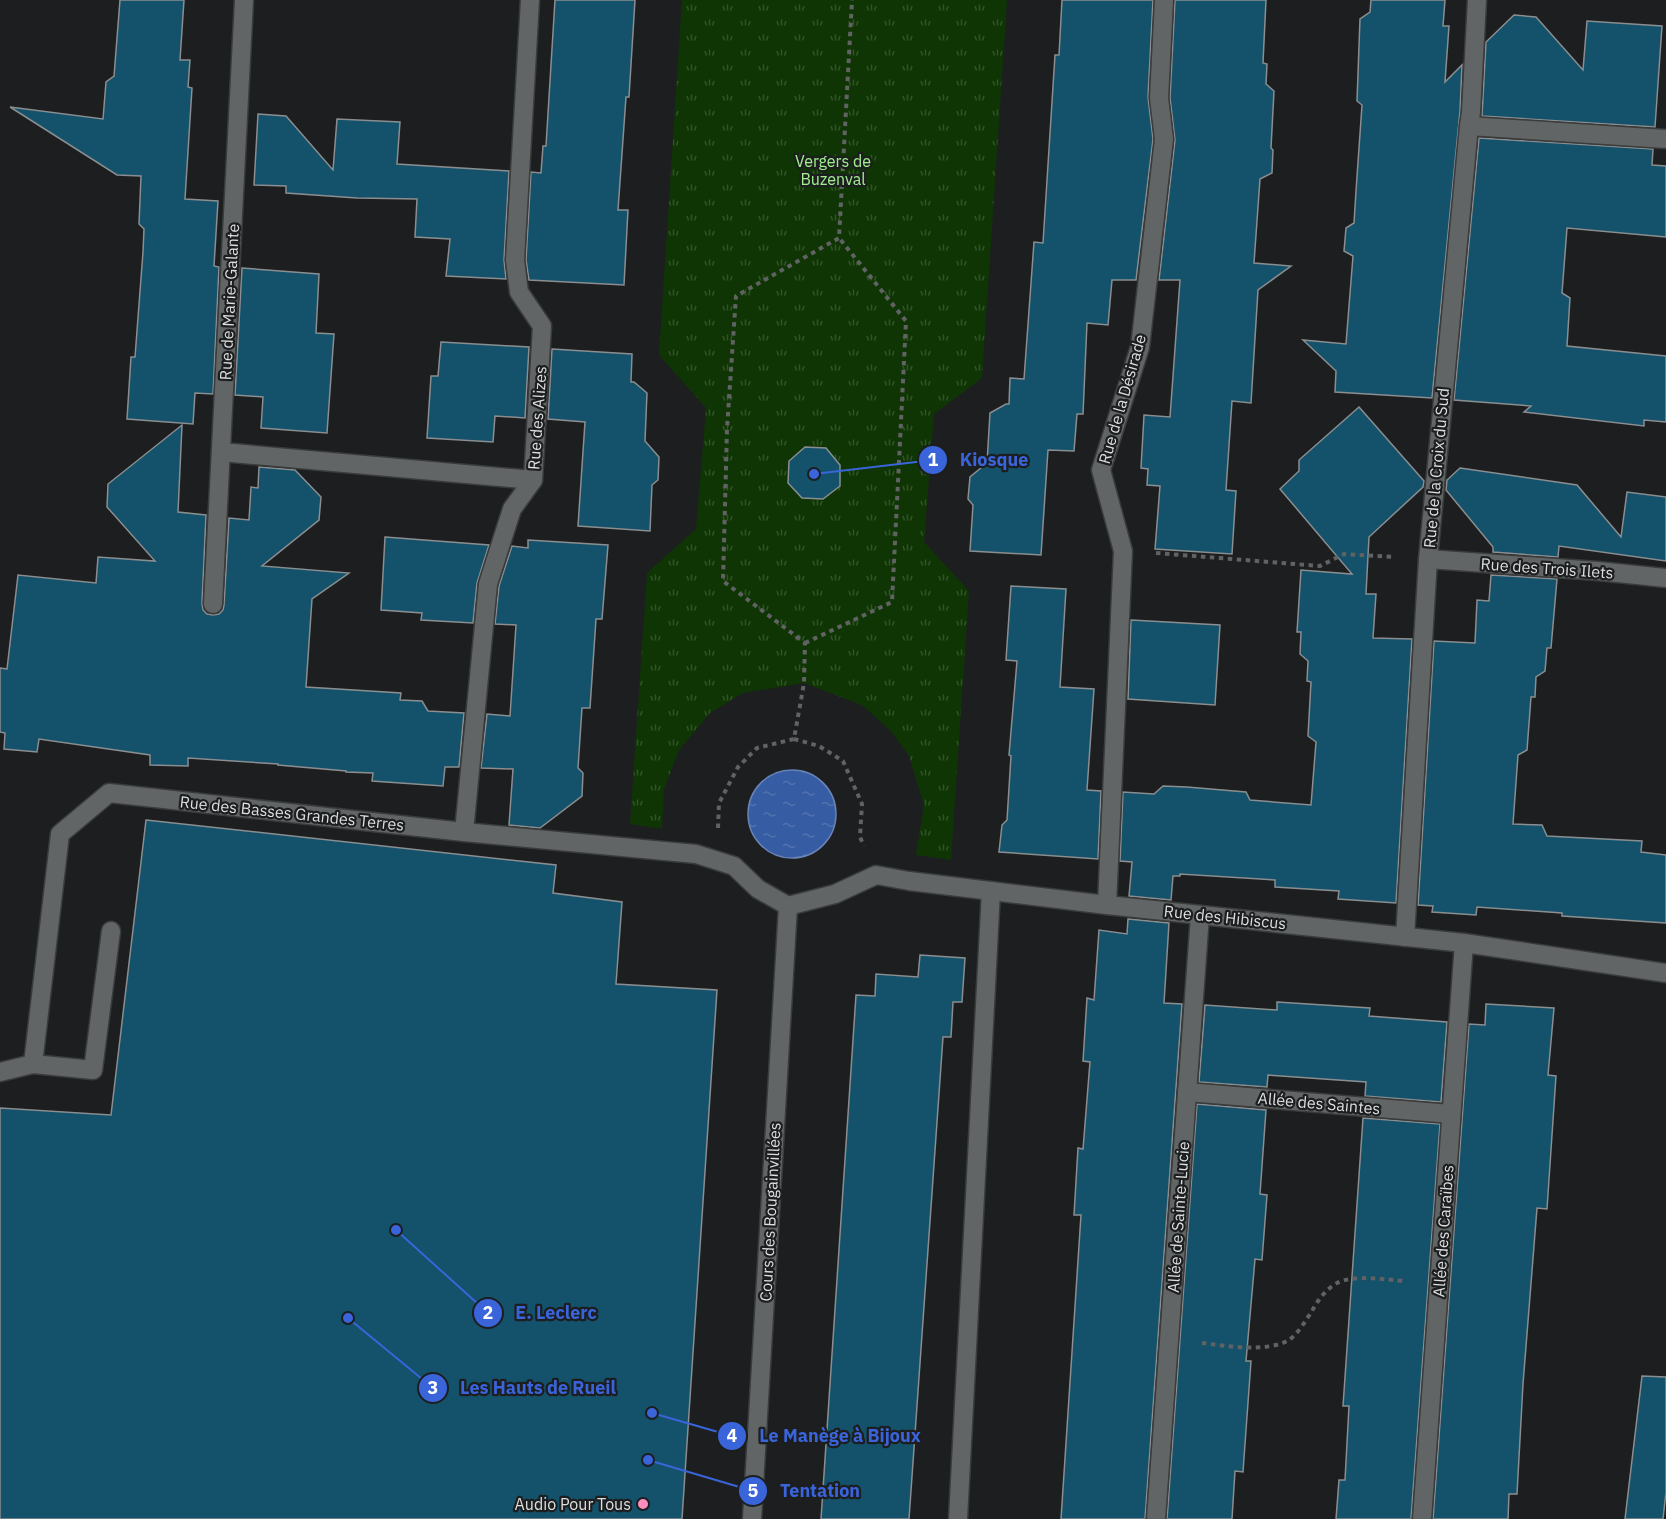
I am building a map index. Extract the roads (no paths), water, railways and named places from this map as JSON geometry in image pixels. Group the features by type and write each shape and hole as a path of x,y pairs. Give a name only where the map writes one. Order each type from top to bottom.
{"street":[{"name":"Rue de Marie-Galante","path":"213,604 244,0"},
{"name":"Rue des Alizes","path":"464,832 488,584 512,509 533,480 542,326 519,292 515,260 530,0"},
{"name":"Rue de la Désirade","path":"1107,904 1123,551 1101,470 1140,347 1164,139 1160,98 1164,0"},
{"name":"Rue de la Croix du Sud","path":"1405,937 1428,559 1472,112 1477,0"},
{"path":"1469,126 1666,139"},
{"path":"221,452 533,480"},
{"name":"Rue des Trois Ilets","path":"1428,559 1666,578"},
{"name":"Rue des Basses Grandes Terres","path":"33,1064 60,834 109,793 464,832 696,854 734,866 758,889 788,906"},
{"name":"Rue des Hibiscus","path":"788,906 835,894 876,875 990,891 1464,943 1666,973"},
{"path":"958,1519 990,891"},
{"name":"Cours des Bougainvillées","path":"752,1519 788,906"},
{"name":"Allée de Sainte-Lucie","path":"1156,1519 1200,915"},
{"path":"0,1072 33,1064 93,1070 111,931"},
{"name":"Allée des Caraïbes","path":"1422,1519 1464,943"},
{"name":"Allée des Saintes","path":"1187,1092 1451,1114"}],"water":[{"path":"792,770 809,774 823,783 832,797 836,814 832,831 823,845 809,854 792,858 775,854 761,845 752,831 748,814 752,797 761,783 775,774"}],"place":[{"name":"Kiosque","path":"814,474"},
{"name":"E. Leclerc","path":"396,1230"},
{"name":"Les Hauts de Rueil","path":"348,1318"},
{"name":"Le Manège à Bijoux","path":"652,1413"},
{"name":"Tentation","path":"648,1460"},
{"name":"Audio Pour Tous","path":"643,1504"}],"park label":[{"name":"Vergers de Buzenval","path":"833,170"}]}
